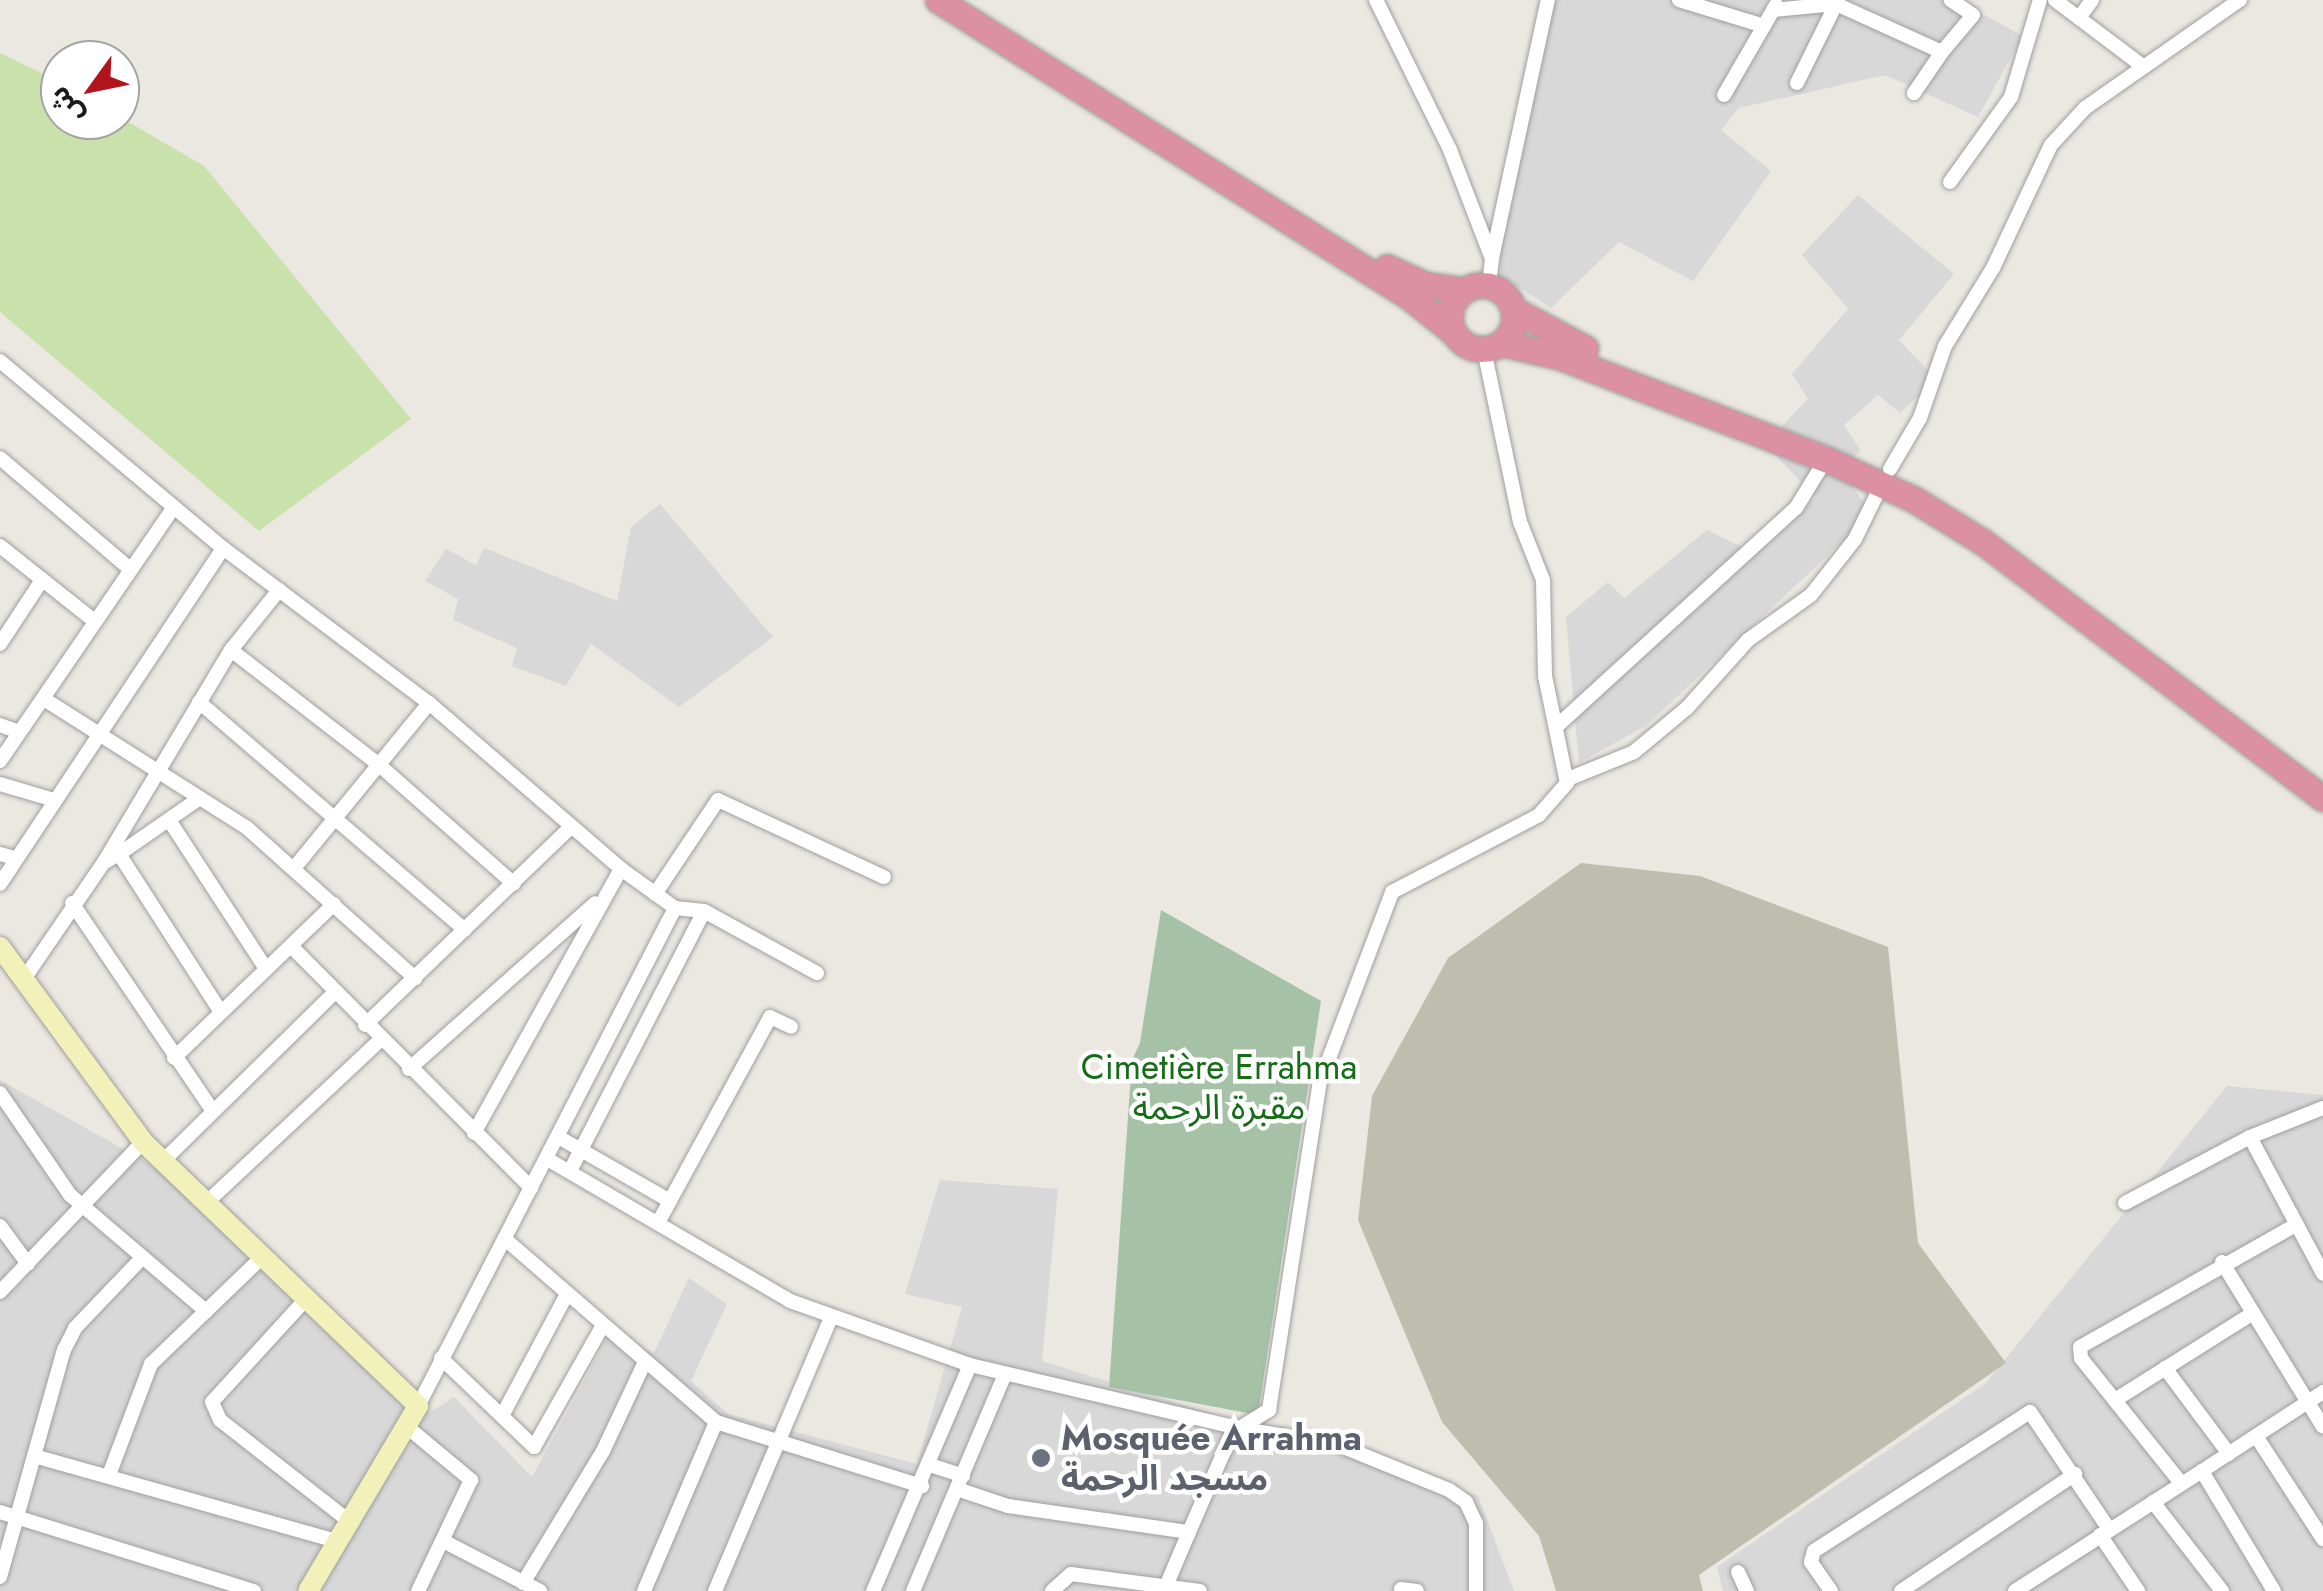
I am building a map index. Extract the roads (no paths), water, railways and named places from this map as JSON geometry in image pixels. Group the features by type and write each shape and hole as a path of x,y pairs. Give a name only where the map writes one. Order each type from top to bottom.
{"highway":[{"path":"938,0 1411,298 1466,345 1546,351 1826,459 1886,476 1983,542 2323,798"},
{"path":"965,0 1388,268 1426,285 1463,290"},
{"path":"1453,332 1452,305 1463,290 1491,272 1514,310 1566,341 1886,476 1993,530 2323,777"},
{"path":"1492,346 1512,328 1514,310"}],"street":[{"path":"1376,0 1427,97 1491,272"},
{"path":"1491,272 1548,0"},
{"path":"1679,0 1764,26"},
{"path":"1914,92 1973,15 1951,0"},
{"path":"1950,182 2011,97 2040,0"},
{"path":"2055,0 2144,66"},
{"path":"2080,18 2092,0"},
{"path":"1166,1587 1222,1448 1232,1433 1269,1410 1320,1082 1392,892 1538,815 1568,779 1634,752 1748,640 1811,596 1855,539 1920,418 1945,346 1993,268 2051,145 2085,108 2240,0"},
{"path":"1724,95 1776,5 1837,2 1942,52"},
{"path":"1796,83 1837,2"},
{"path":"1492,346 1520,522 1543,580 1545,676 1568,779"},
{"path":"1,364 223,548 429,703 621,869 675,908 704,911 817,973"},
{"path":"0,458 129,568"},
{"path":"1557,726 1796,508 1826,459"},
{"path":"0,761 174,507"},
{"path":"0,546 94,620"},
{"path":"0,884 8,856 54,800 223,548"},
{"path":"0,644 42,580"},
{"path":"26,976 72,903 104,862 231,650 279,590"},
{"path":"231,650 378,764 514,884"},
{"path":"44,699 160,769 295,867 415,978"},
{"path":"198,702 465,930"},
{"path":"295,867 429,703"},
{"path":"0,725 19,732"},
{"path":"0,784 54,800"},
{"path":"104,862 200,798"},
{"path":"655,894 718,800 884,877"},
{"path":"170,820 266,969"},
{"path":"365,1025 571,828"},
{"path":"119,854 221,1012"},
{"path":"474,1133 621,869"},
{"path":"409,1069 604,895"},
{"path":"72,903 211,1108"},
{"path":"174,1058 334,904"},
{"path":"308,1591 418,1406 560,1138 675,908"},
{"path":"570,1171 704,911"},
{"path":"291,946 379,1041 531,1188"},
{"path":"0,947 26,976 143,1142 418,1406"},
{"path":"162,1162 211,1108 335,992"},
{"path":"659,1221 770,1017 791,1027"},
{"path":"206,1203 379,1041"},
{"path":"0,1093 82,1206 140,1260 206,1311"},
{"path":"2126,1202 2250,1138 2323,1108"},
{"path":"560,1138 670,1201"},
{"path":"2250,1138 2323,1274"},
{"path":"0,1292 143,1142"},
{"path":"548,1160 659,1221 790,1302 831,1318 1005,1374 1242,1430 1336,1444 1466,1502 1476,1523 1476,1591"},
{"path":"2181,1484 2114,1400 2080,1347 2222,1262 2297,1224"},
{"path":"0,1226 28,1264"},
{"path":"505,1239 644,1364 716,1422 922,1486"},
{"path":"108,1475 144,1375 262,1256"},
{"path":"0,1577 75,1328 140,1260"},
{"path":"2222,1262 2323,1427"},
{"path":"503,1414 567,1294"},
{"path":"306,1299 212,1402 220,1420 350,1522"},
{"path":"2114,1400 2253,1313"},
{"path":"715,1591 831,1318"},
{"path":"441,1358 534,1447 603,1326"},
{"path":"524,1583 603,1450 644,1364"},
{"path":"877,1590 970,1365"},
{"path":"2166,1368 2229,1454"},
{"path":"913,1591 1005,1374"},
{"path":"2015,1591 2323,1392"},
{"path":"1831,1591 1811,1562 1814,1551 2024,1414 2035,1415 2075,1474 2138,1591"},
{"path":"644,1591 716,1422"},
{"path":"406,1426 471,1480 446,1542 418,1591"},
{"path":"2256,1436 2323,1539"},
{"path":"34,1456 338,1541"},
{"path":"930,1464 1008,1506 1189,1532"},
{"path":"2202,1471 2274,1591"},
{"path":"1901,1591 2075,1474"},
{"path":"2152,1502 2222,1591"},
{"path":"0,1512 254,1591"},
{"path":"446,1542 540,1591"},
{"path":"1738,1572 1747,1591"},
{"path":"1052,1591 1071,1574 1200,1591"},
{"path":"1400,1589 1417,1591"}],"place":[{"name":"Mosquée Arrahma مسجد الرحمة","path":"1041,1458"}],"park label":[{"name":"Cimetière Errahma مقبرة الرحمة","path":"1219,1087"}]}
